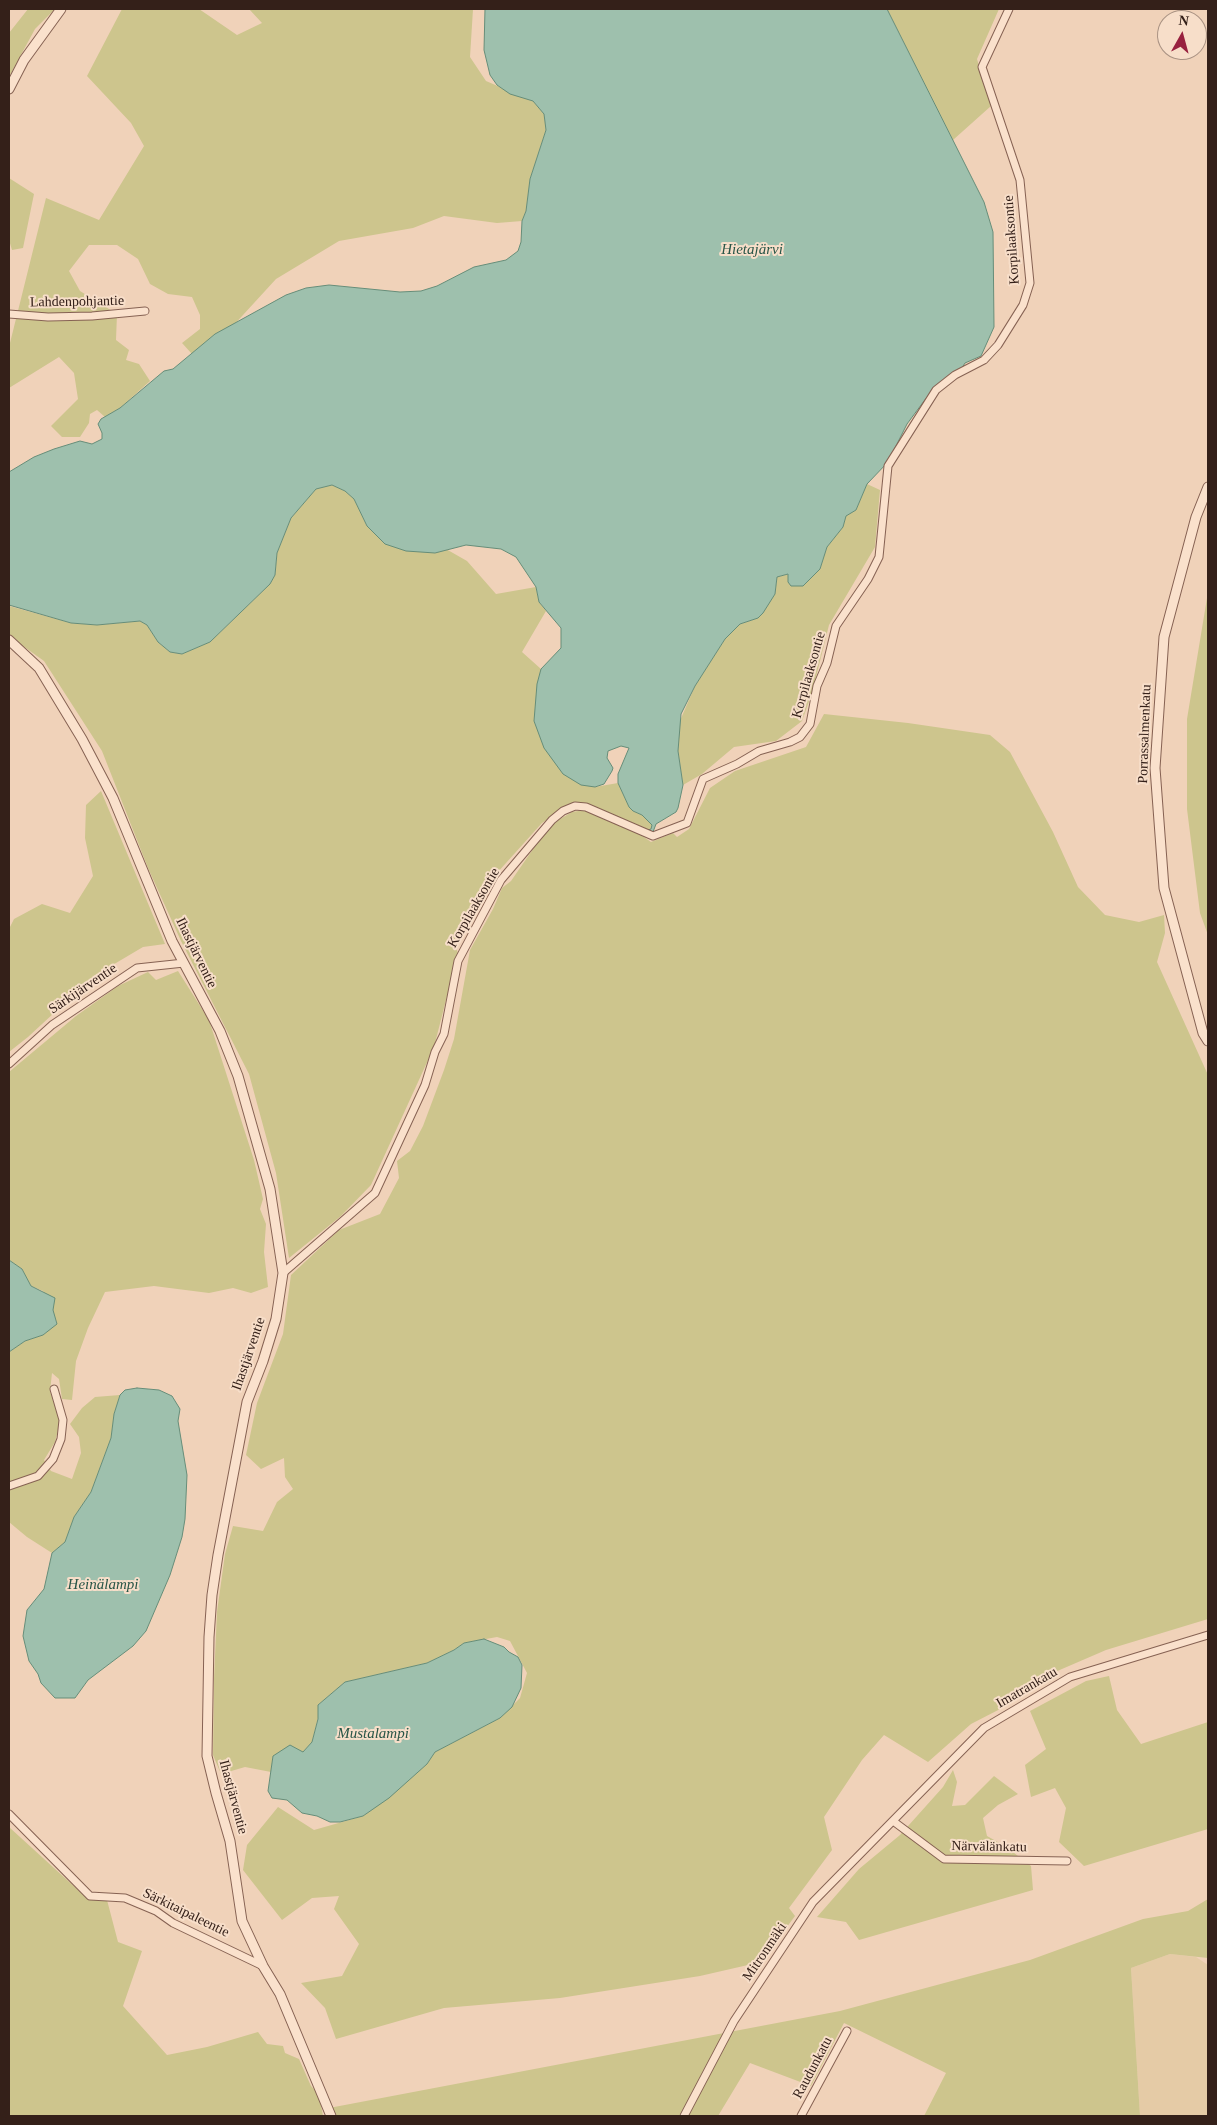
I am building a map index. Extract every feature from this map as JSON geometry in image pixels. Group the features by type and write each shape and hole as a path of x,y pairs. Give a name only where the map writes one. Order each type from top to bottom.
{"street":[{"path":"9,89 24,60 61,9"},
{"name":"Korpilaaksontie","path":"283,1272 375,1193 422,1093 444,1034 458,961 501,880 552,820 575,806 586,807 653,836 687,823 703,779 737,764 759,751 790,742 800,736 810,724 817,686 827,663 836,626 868,579 879,557 888,466 936,390 955,375 984,360 998,345 1022,305 1030,283 1020,180 982,66 1009,9"},
{"name":"Lahdenpohjantie","path":"9,314 48,317 92,316 144,311"},
{"name":"Porrassalmenkatu","path":"1208,487 1196,517 1164,637 1154,768 1164,888 1204,1033 1208,1041"},
{"name":"Ihastjärventie","path":"9,640 39,668 82,739 113,798 172,941 220,1031 238,1076 270,1189 283,1272 276,1319 264,1361 247,1402 218,1555 212,1595 209,1645 207,1756 230,1841 242,1921 263,1966 280,1994 331,2116"},
{"name":"Särkijärventie","path":"9,1064 52,1025 137,968 184,963"},
{"path":"9,1486 38,1476 53,1459 62,1439 63,1420 54,1389"},
{"name":"Imatrankatu","path":"893,1821 984,1728 1070,1677 1208,1634"},
{"name":"Särkitaipaleentie","path":"9,1814 90,1896 125,1898 156,1911 173,1923 263,1966"},
{"name":"Närvälänkatu","path":"893,1821 944,1858 1066,1861"},
{"name":"Mitronmäki","path":"684,2116 734,2021 813,1902 893,1821"},
{"name":"Raudunkatu","path":"801,2116 847,2031"}],"shaded area":[{"path":"28,9 55,9 35,29 9,77 9,33"},
{"path":"122,9 199,9 237,35 262,23 249,9 473,9 470,57 486,81 533,101 544,114 546,130 530,179 526,211 522,221 497,223 444,216 413,228 339,241 276,279 232,327 215,334 192,354 182,343 200,329 200,315 192,297 168,294 150,284 138,259 117,245 89,245 69,271 80,291 117,314 116,340 129,350 126,360 139,364 150,381 120,408 105,417 97,410 90,414 89,423 80,437 62,437 51,426 78,399 74,373 59,357 9,388 9,347 46,198 99,220 144,146 131,123 87,76"},
{"path":"887,9 999,9 977,59 991,106 953,140"},
{"path":"9,178 34,194 23,248 12,250 9,240"},
{"path":"867,484 880,490 875,547 829,625 812,693 802,721 776,741 734,747 702,774 683,785 678,751 679,723 695,686 725,639 740,624 758,618 775,594 777,577 789,574 803,586 820,569 827,547 843,527 846,515 856,510"},
{"path":"332,485 345,491 354,499 367,526 435,553 446,549 467,561 496,594 536,587 539,602 546,611 522,652 541,669 534,721 595,787 618,783 629,807 642,815 652,825 651,829 645,831 585,803 571,804 542,823 488,883 455,946 458,953 434,1047 371,1185 341,1216 289,1258 276,1173 249,1074 181,941 148,868 102,751 44,661 9,636 9,606 71,623 97,625 140,621 147,625 158,642 170,652 182,654 210,642 270,584 275,575 277,553 291,518 316,489"},
{"path":"1208,592 1208,935 1200,913 1187,809 1187,719"},
{"path":"824,714 908,723 990,735 1010,752 1053,832 1078,887 1105,915 1139,922 1164,915 1165,933 1157,962 1208,1075 1208,1619 1106,1650 1055,1672 1004,1707 971,1724 928,1762 884,1735 862,1760 824,1817 832,1850 789,1908 795,1916 761,1962 700,1976 560,1998 444,2008 336,2039 325,2008 301,1983 342,1976 359,1944 334,1909 339,1896 312,1898 282,1920 243,1870 247,1845 278,1807 314,1830 363,1816 427,1764 435,1752 500,1718 520,1698 527,1673 510,1641 497,1637 464,1643 427,1663 345,1682 318,1705 318,1718 312,1742 303,1752 273,1756 271,1772 245,1767 221,1774 213,1755 214,1679 217,1612 225,1554 233,1526 263,1531 277,1502 293,1489 285,1477 284,1458 261,1469 246,1455 257,1403 283,1334 291,1275 339,1230 380,1214 399,1178 397,1161 410,1151 423,1126 444,1070 454,1039 470,950 493,909 502,888 511,881 540,839 555,822 572,812 584,810 624,823 651,842 673,833 677,837 689,829 710,788 735,771 806,747"},
{"path":"101,791 165,944 143,947 94,976 9,1052 9,929 14,919 42,904 70,913 93,876 85,838 86,805"},
{"path":"178,971 209,1020 254,1160 263,1199 260,1209 266,1224 264,1252 268,1287 251,1293 233,1288 209,1293 154,1286 105,1292 88,1328 76,1361 72,1400 62,1399 59,1379 52,1373 50,1391 60,1422 55,1442 44,1460 51,1471 72,1479 81,1453 79,1437 70,1424 82,1408 95,1397 120,1395 114,1414 111,1438 91,1492 74,1517 65,1542 52,1553 27,1537 9,1522 9,1352 25,1341 43,1335 57,1323 43,1291 31,1286 22,1269 9,1260 9,1072 76,1016 118,986 148,972 156,980"},
{"path":"1109,1676 1117,1710 1141,1744 1208,1722 1208,1829 1084,1866 1059,1842 1066,1808 1055,1788 1031,1797 1025,1765 1046,1749 1030,1711 1086,1681"},
{"path":"953,1770 957,1782 952,1806 965,1805 994,1776 1018,1794 998,1805 983,1818 987,1836 1005,1846 1031,1866 1033,1890 859,1940 846,1922 817,1917 859,1869 900,1835 943,1787"},
{"path":"9,1827 88,1899 107,1900 118,1942 142,1951 123,2006 167,2055 207,2047 258,2032 267,2044 283,2046 285,2053 299,2059 311,2086 319,2094 323,2116 9,2116"},
{"path":"1208,1899 1208,1958 1170,1954 1131,1968 1140,2116 924,2116 946,2073 844,2023 811,2086 750,2063 718,2116 331,2116 329,2108 840,2011 1030,1960 1143,1919 1188,1911"},
{"path":"1170,1954 1196,1957 1208,1965 1208,2116 1140,2116 1131,1968"}],"water":[{"name":"Hietajärvi","path":"485,9 887,9 984,202 993,232 994,327 981,356 965,363 960,371 948,376 927,397 907,424 888,462 867,484 856,510 846,516 843,527 827,547 820,569 803,586 791,586 788,582 788,574 777,577 775,594 763,613 758,618 740,624 725,639 695,686 681,714 678,751 683,785 678,808 676,812 656,824 653,832 645,831 651,829 652,825 642,815 629,807 618,783 618,774 629,748 621,746 608,751 607,758 613,768 612,771 604,784 595,787 581,785 563,774 544,748 534,721 537,684 541,669 561,648 561,628 539,602 536,587 516,557 501,549 466,545 435,553 406,551 385,544 367,526 354,499 345,491 332,485 316,489 291,518 277,553 275,575 270,584 210,642 182,654 170,652 158,642 147,625 140,621 97,625 71,623 9,605 9,472 34,457 54,449 80,441 92,444 102,439 102,433 98,424 101,419 120,408 164,371 173,369 215,334 286,295 306,288 329,285 400,292 421,291 437,286 474,267 506,260 518,251 530,179 546,130 544,114 533,101 510,94 497,85 490,75 484,50"},
{"path":"9,1260 22,1269 31,1286 55,1298 53,1310 57,1324 43,1335 25,1341 9,1352"},
{"name":"Heinälampi","path":"137,1388 159,1390 172,1396 180,1409 178,1421 187,1475 185,1519 182,1537 170,1575 146,1631 133,1646 88,1680 75,1698 55,1698 41,1683 38,1674 29,1661 23,1636 27,1610 44,1589 52,1553 65,1542 74,1517 91,1492 111,1438 114,1414 120,1395 125,1390"},
{"name":"Mustalampi","path":"484,1639 504,1647 518,1657 522,1665 521,1688 512,1707 500,1718 435,1752 427,1764 389,1798 363,1816 340,1822 330,1822 317,1816 302,1813 287,1800 272,1798 268,1791 273,1756 290,1745 303,1752 312,1742 318,1719 318,1705 345,1682 427,1663 464,1643"}]}
